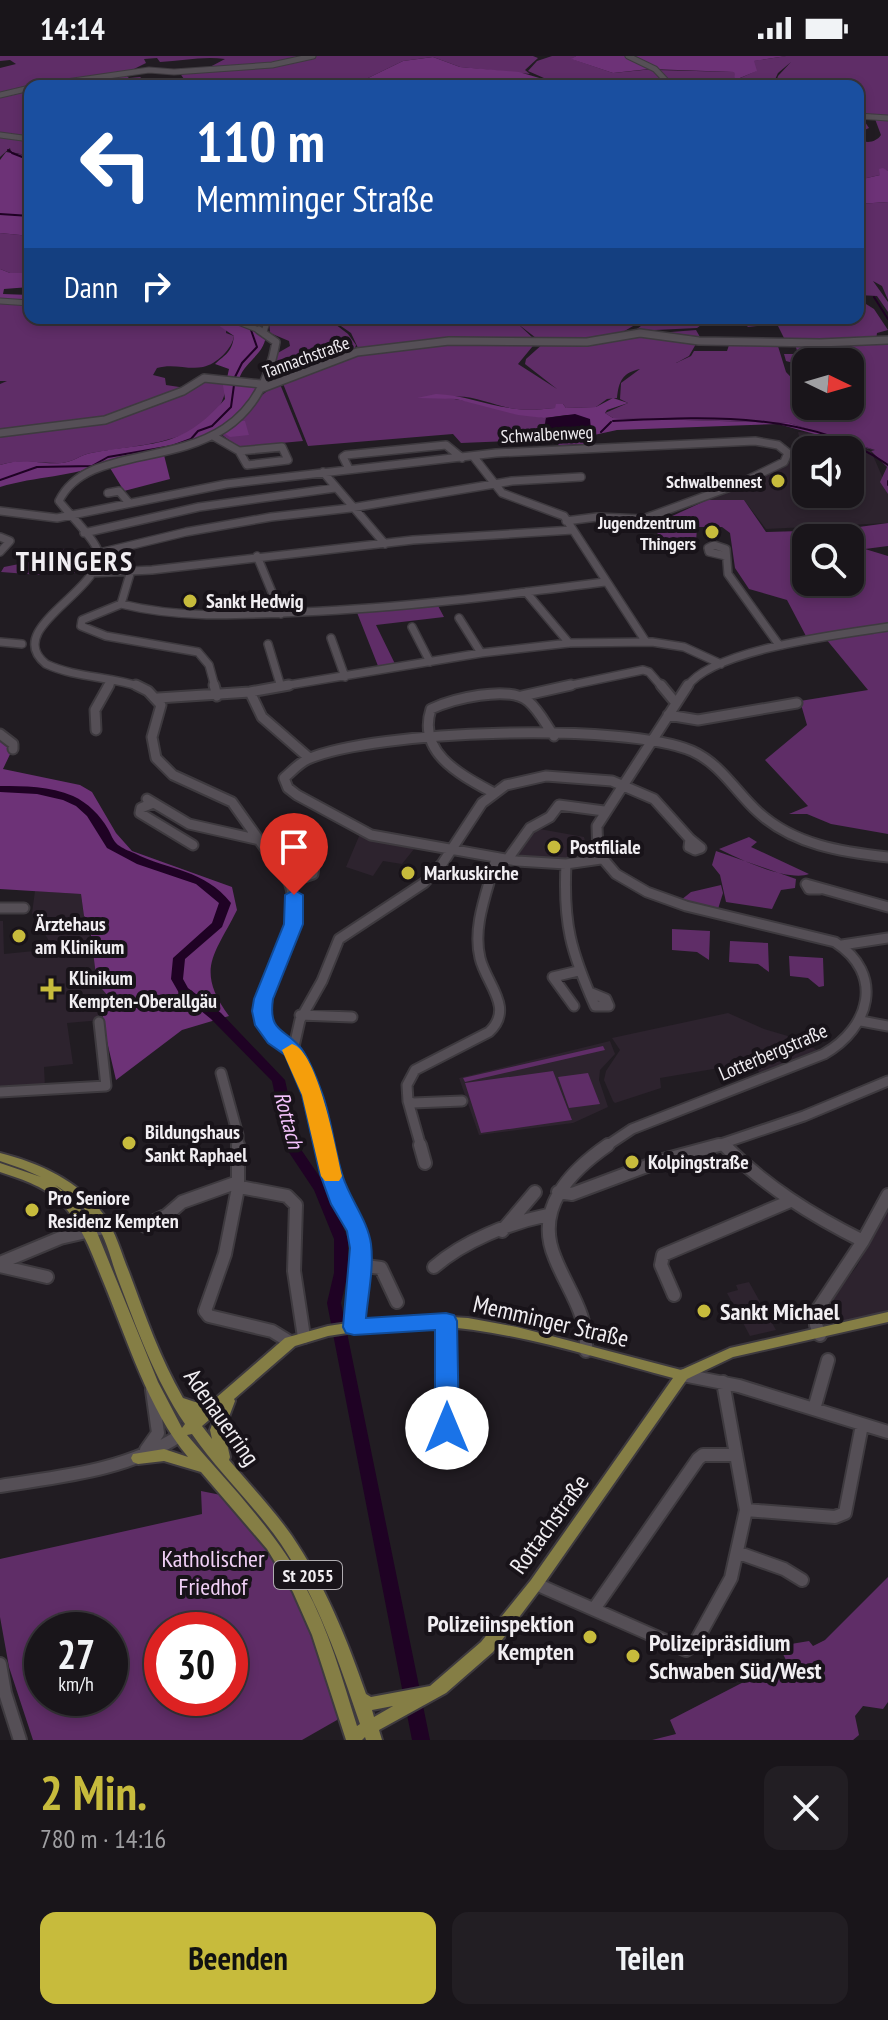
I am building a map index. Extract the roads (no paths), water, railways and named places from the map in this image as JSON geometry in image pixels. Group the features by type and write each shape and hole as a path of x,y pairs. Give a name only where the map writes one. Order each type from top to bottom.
{"main road":[{"name":"Adenauerring","path":"0,1157 52,1175 96,1214 160,1367 177,1400 193,1426 285,1539 313,1583 335,1627 372,1734"},
{"name":"Adenauerring","path":"0,1167 43,1182 67,1201 89,1230 152,1384 179,1436 272,1545 299,1589 320,1635 351,1739"},
{"path":"682,1375 730,1353 820,1335 888,1317"},
{"name":"Memminger Straße","path":"179,1436 297,1340 354,1327 446,1321 517,1332 682,1375"},
{"name":"Rottachstraße","path":"351,1739 372,1734 395,1708 430,1693 487,1647 536,1584 682,1375"},
{"path":"177,1400 194,1408 208,1406 231,1395"},
{"path":"228,1468 219,1448 217,1434 231,1395"},
{"path":"138,1458 164,1455 207,1469"},
{"path":"359,1698 370,1704 395,1708"}],"street":[{"path":"80,80 149,70 174,72 272,65 313,56"},
{"path":"628,56 655,69 665,80"},
{"path":"0,95 24,89"},
{"path":"864,116 888,118"},
{"path":"0,135 24,138"},
{"path":"0,301 24,303"},
{"path":"99,553 69,516 59,501 60,495 76,479 128,461 189,447 213,436 249,406 261,387 277,345 275,338 244,324"},
{"path":"260,330 265,324"},
{"name":"Tannachstraße","path":"261,387 357,352 449,341 587,342 640,333 699,341 820,343 888,340"},
{"path":"0,433 105,420 183,391 204,378 234,380 261,387"},
{"path":"213,436 239,451 247,465 288,460 282,447 239,451"},
{"name":"Schwalbenweg","path":"0,511 57,518 226,484 473,456 755,441 778,445 788,453 784,462 741,483 643,519 597,517 566,521"},
{"path":"349,469 343,457 346,455 446,445 462,458"},
{"path":"473,456 508,497 554,510 566,521 646,642"},
{"path":"323,472 385,544"},
{"path":"99,553 214,527 494,484 581,477"},
{"path":"84,533 199,507 335,488"},
{"path":"108,493 119,491 129,503"},
{"path":"90,573 130,574 257,556 480,535 573,530"},
{"path":"0,537 9,539 10,543 0,552"},
{"path":"48,603 80,583 90,573 99,553"},
{"path":"257,556 281,614"},
{"path":"726,556 728,574 779,645"},
{"path":"121,604 130,574"},
{"path":"217,696 209,665 198,652 106,636 81,626 82,620 100,610 121,604 196,616 281,614 396,607 605,582"},
{"path":"526,592 569,643"},
{"path":"459,618 481,653"},
{"path":"412,627 430,662"},
{"path":"888,627 779,645 721,664 691,681 604,811 594,837 596,852 601,859 630,885 656,896 735,918 815,934 842,945 856,959 863,972 866,992 861,1021 888,1026"},
{"path":"23,631 22,644 26,653 44,666 148,690 158,698 161,705 152,748 159,763 174,775 232,802 289,882 294,895 294,922 262,1011 267,1029 293,1051 313,1095 335,1184 357,1231 360,1248 354,1327"},
{"path":"331,638 345,677"},
{"path":"0,642 22,644"},
{"path":"158,698 217,696 281,688 481,653 569,643 646,642 684,647 721,664"},
{"path":"268,644 281,688"},
{"path":"492,792 447,762 428,744 425,736 428,713 437,705 471,698 522,696 643,670 649,672 675,702"},
{"path":"96,730 94,715 112,681"},
{"path":"250,692 262,717 308,757"},
{"path":"522,696 554,736"},
{"path":"668,715 704,720 715,715 797,703"},
{"path":"0,734 13,744 13,749"},
{"path":"601,859 566,864 501,859 371,835 297,795 288,788 284,778 289,768 308,757 370,742 425,736 652,740 691,751 717,765 760,814 788,833 816,845 888,857"},
{"path":"293,1051 300,1015 322,981 332,948 339,939 434,874 492,792 524,778 540,775 570,776 621,785 656,800 690,839"},
{"path":"193,845 140,813 141,808 150,801 189,824 260,840"},
{"path":"425,1163 408,1101 407,1079 415,1070 489,1032 499,1023 502,1010 479,959 476,937 501,859 530,828 550,817 559,805 604,811"},
{"path":"289,882 313,874 315,858"},
{"path":"566,864 568,931 578,971 589,992"},
{"path":"820,889 888,907"},
{"path":"0,908 24,908"},
{"path":"842,945 888,938"},
{"path":"574,1006 553,977 578,971"},
{"path":"300,1015 352,1017"},
{"name":"Lotterbergstraße","path":"548,1215 558,1192 589,1159 632,1129 825,1053 843,1042 861,1021"},
{"path":"0,1092 106,1086 99,1022"},
{"path":"145,1226 167,1215 182,1202 238,1188 287,1196 296,1205 292,1242 297,1340 209,1316 205,1311 225,1254 238,1188 238,1135 221,1073"},
{"path":"558,1192 572,1194 663,1160 723,1144 885,1082"},
{"path":"408,1101 420,1104 462,1101"},
{"path":"723,1144 752,1175 788,1202 863,1241"},
{"path":"502,1231 535,1192"},
{"path":"820,1335 816,1325 818,1309 863,1241 888,1195"},
{"path":"674,1295 661,1265 663,1255 788,1202"},
{"path":"434,1267 450,1254 548,1215 553,1255 586,1316 586,1351"},
{"path":"0,1265 60,1238 104,1228"},
{"path":"0,1265 47,1277"},
{"path":"358,1265 381,1268 389,1278 397,1302"},
{"path":"446,1321 447,1428"},
{"path":"814,1409 828,1360"},
{"path":"682,1375 723,1382 888,1432"},
{"path":"536,1584 686,1650 694,1645 731,1578 739,1553 746,1510 723,1382"},
{"path":"138,1458 153,1445 158,1433 152,1384"},
{"path":"746,1510 835,1517 845,1513 862,1425"},
{"name":"Memminger Straße","path":"0,1486 72,1474 138,1458 166,1446 179,1436"},
{"path":"594,1609 698,1459 703,1455 736,1455"},
{"path":"739,1553 784,1569 802,1580"},
{"path":"0,1664 2,1693 20,1740"}],"waterway":[{"path":"12,153 24,158"},
{"path":"0,214 24,216"},
{"path":"874,297 888,319"},
{"path":"234,379 242,363 257,347 251,330"},
{"path":"0,480 37,467 92,466 108,457 172,446 191,439 198,431 212,426 231,407 234,385"},
{"path":"613,421 719,419 791,426 825,434 858,447 888,465"},
{"path":"601,432 611,422"},
{"path":"587,433 594,433"},
{"name":"Rottach","path":"0,789 37,791 67,797 91,814 111,846 142,861 200,881 225,903 218,924 179,958 177,979 183,990 216,1016 278,1080 293,1148 321,1189 341,1239 341,1273 334,1303 421,1740"}],"place":[{"name":"Schwalbennest","path":"778,481"},
{"name":"Jugendzentrum Thingers","path":"712,532"},
{"name":"Sankt Hedwig","path":"190,601"},
{"name":"Postfiliale","path":"554,847"},
{"name":"Markuskirche","path":"408,873"},
{"name":"Ärztehaus am Klinikum","path":"19,936"},
{"name":"Klinikum Kempten-Oberallgäu","path":"51,989"},
{"name":"Bildungshaus Sankt Raphael","path":"129,1143"},
{"name":"Kolpingstraße","path":"632,1162"},
{"name":"Pro Seniore Residenz Kempten","path":"32,1210"},
{"name":"Sankt Michael","path":"704,1311"},
{"name":"Polizeiinspektion Kempten","path":"590,1637"},
{"name":"Polizeipräsidium Schwaben Süd/West","path":"633,1656"}],"district":[{"name":"THINGERS","path":"75,560"}],"park label":[{"name":"Katholischer Friedhof","path":"213,1572"}]}
